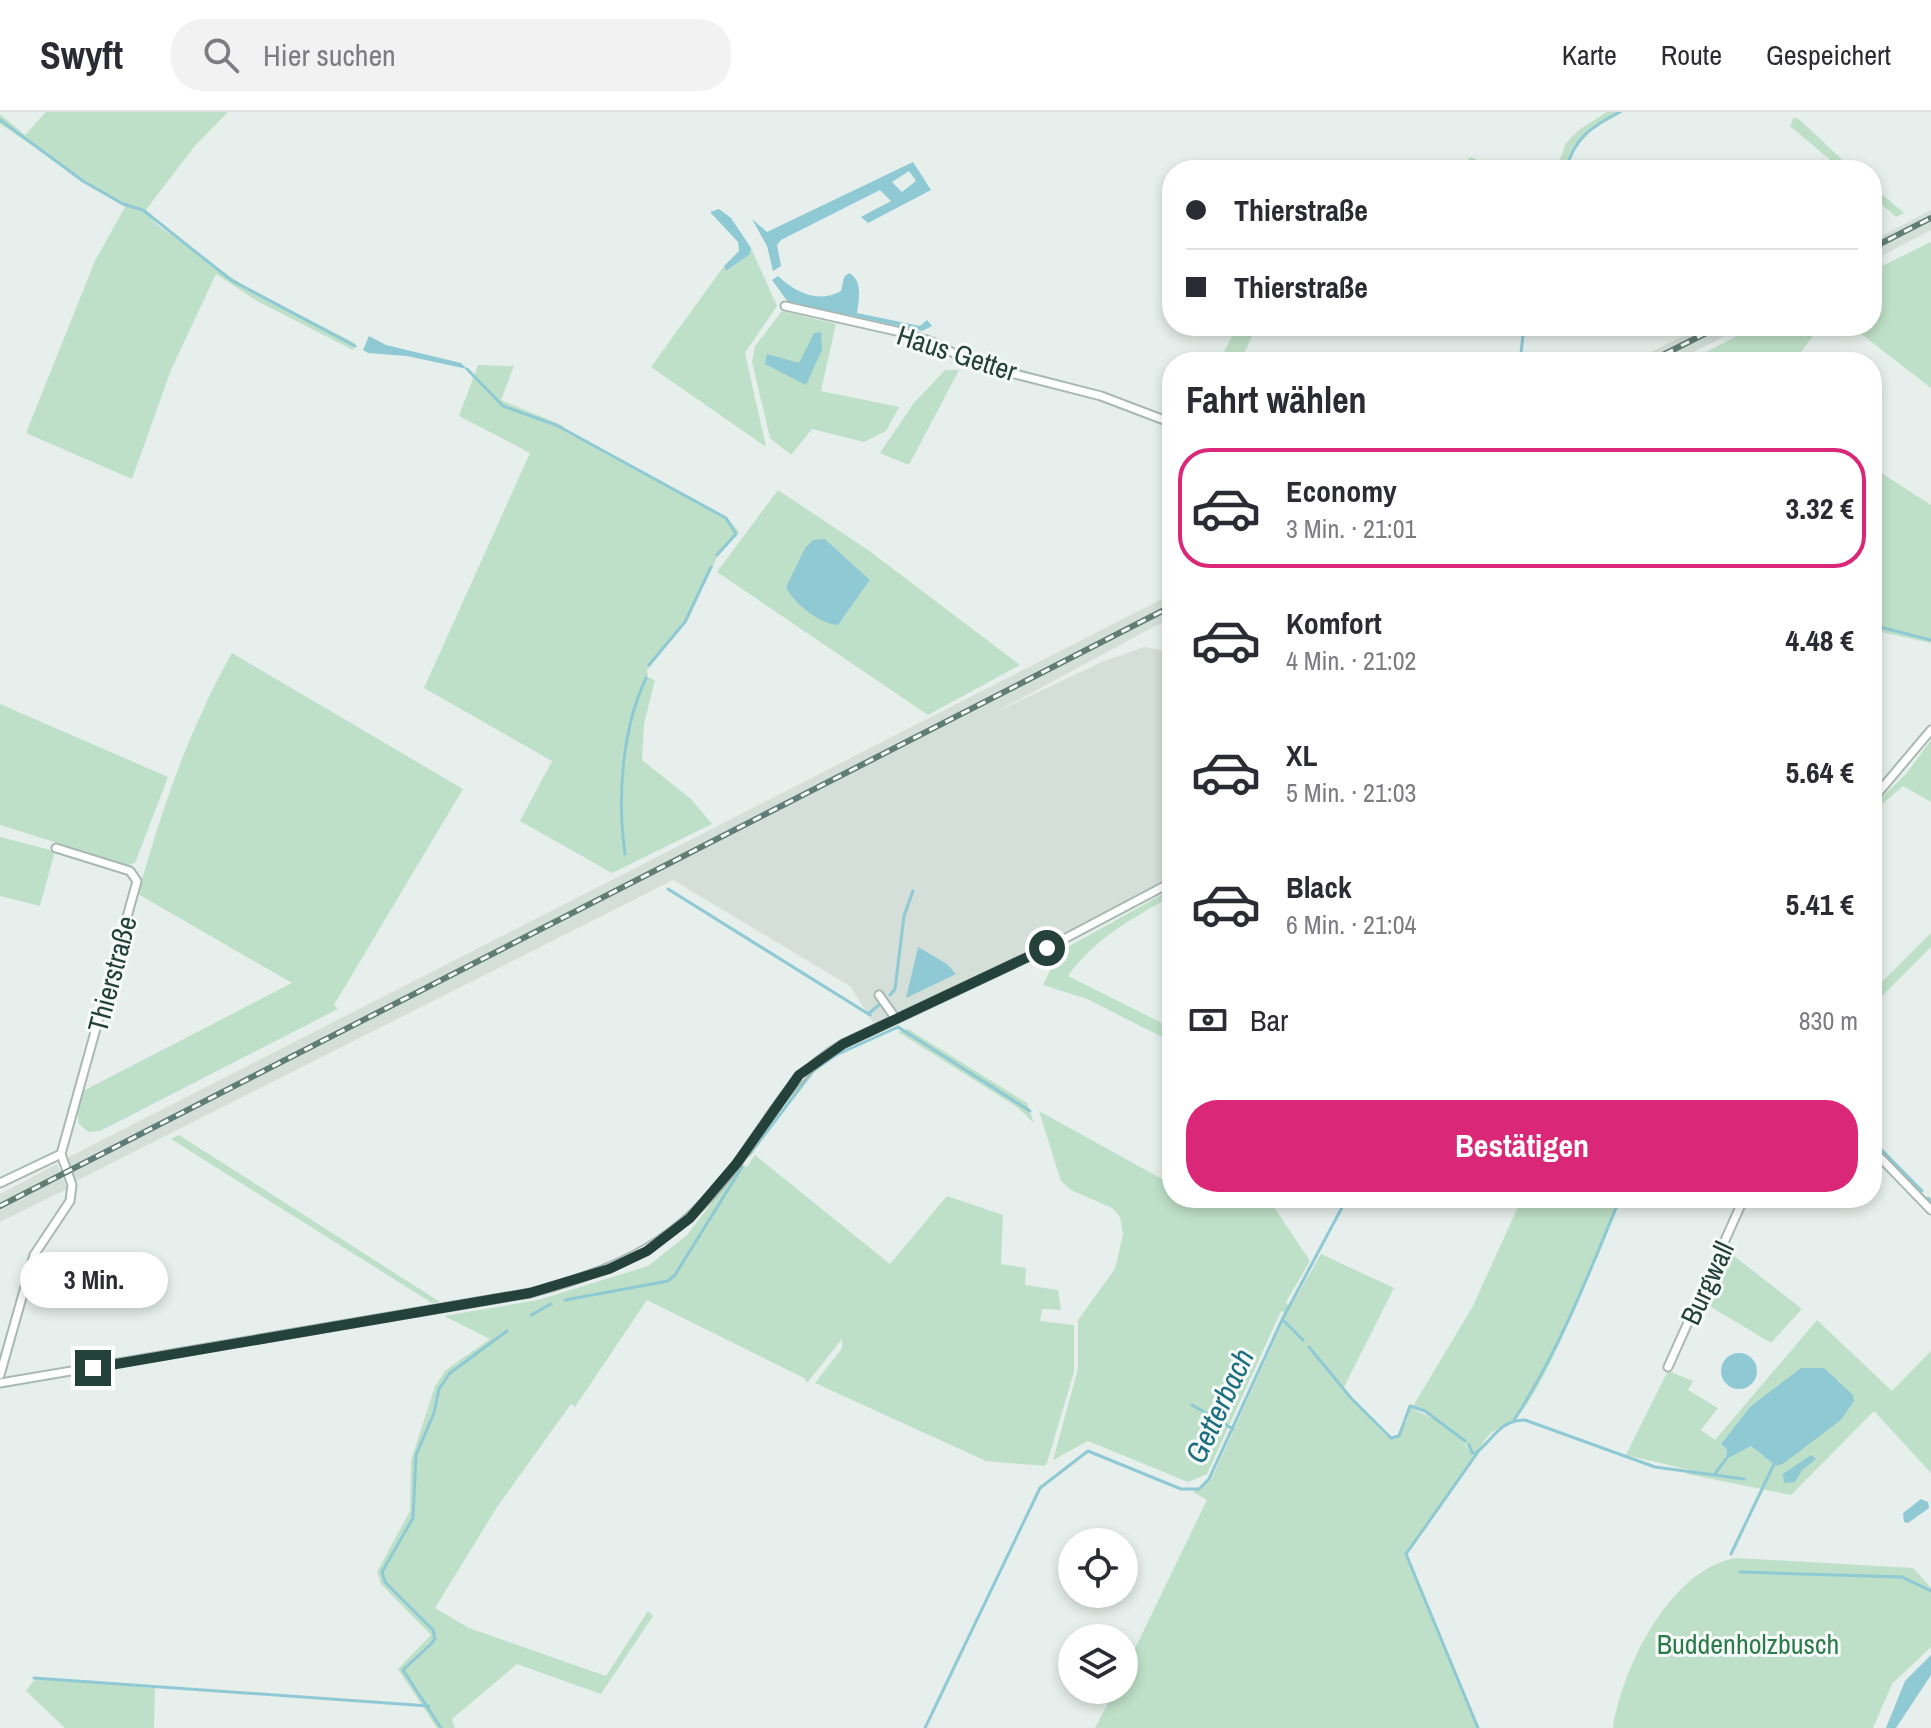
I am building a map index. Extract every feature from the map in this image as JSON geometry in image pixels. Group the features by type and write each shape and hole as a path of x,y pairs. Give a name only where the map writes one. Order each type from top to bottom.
{"street":[{"name":"Haus Getter","path":"785,306 905,333 935,343 972,363 1101,396 1162,419"},
{"path":"1882,788 1931,730"},
{"name":"Thierstraße","path":"56,848 130,871 137,881 61,1154"},
{"path":"0,1383 530,1293 609,1269 665,1239 702,1207 808,1067 843,1044 1047,948 1162,887"},
{"path":"879,995 896,1019"},
{"path":"0,1183 61,1154 72,1185 70,1201 34,1255 0,1375"},
{"path":"1882,1159 1931,1210"},
{"name":"Burgwall","path":"1668,1367 1740,1208"}],"shaded area":[{"path":"1931,210 1931,230 1882,256 1882,236"},
{"path":"1683,336 1725,336 1694,352 1651,352"},
{"path":"1162,599 1162,622 994,713 1104,661 1144,647 1162,650 1162,882 1078,928 874,1024 850,986 673,880 76,1181 67,1158"},
{"path":"57,1164 67,1189 0,1222 0,1194"}],"green space":[{"path":"46,112 228,112 194,147 145,211 156,224 244,286 355,343 353,350 257,301 216,274 171,370 132,479 26,433 95,261 125,207 0,124 0,114 25,135"},
{"path":"1607,112 1622,112 1586,135 1568,160 1560,160 1566,143 1580,129"},
{"path":"1794,117 1800,120 1842,160 1830,160 1790,126"},
{"path":"1882,194 1904,213 1896,217 1882,205"},
{"path":"1931,242 1931,388 1864,336 1882,336 1882,266"},
{"path":"751,248 777,306 745,353 766,447 651,367 724,266 726,271 750,254"},
{"path":"782,311 836,324 821,391 899,407 886,431 864,442 812,429 791,455 770,438 752,362 755,346"},
{"path":"1232,336 1252,336 1245,352 1224,352"},
{"path":"1737,336 1813,336 1801,352 1706,352"},
{"path":"478,365 514,366 501,400 564,426 562,430 730,521 739,532 719,553 688,619 647,670 648,677 655,680 644,724 642,760 691,799 712,824 612,873 520,821 552,761 424,688 530,453 459,416"},
{"path":"945,370 959,370 909,465 880,453 913,404"},
{"path":"1882,473 1931,505 1931,643 1882,632"},
{"path":"778,490 868,550 1020,665 928,715 717,572","holes":["825,539 870,580 838,625 786,587 805,548"]},
{"path":"232,653 463,789 334,1005 338,1009 100,1131 88,1132 79,1124 77,1112 83,1091 292,983 138,894 178,771 202,711"},
{"path":"0,704 168,777 135,863 128,865 0,825"},
{"path":"1931,740 1931,802 1903,786 1882,804 1882,797 1906,774"},
{"path":"0,837 55,851 40,906 0,896"},
{"path":"1162,895 1162,902 1102,940 1068,976 1162,1023 1162,1037 1087,999 1043,985 1059,952"},
{"path":"1931,933 1931,947 1882,996 1882,982"},
{"path":"908,1029 1027,1103 1034,1123 1017,1107 898,1032"},
{"path":"1039,1111 1162,1179 1162,1208 1275,1208 1310,1261 1286,1302 1289,1305 1285,1313 1281,1311 1207,1474 1188,1482 1088,1441 1053,1460 1078,1369 1078,1320 1115,1269 1123,1234 1120,1217 1112,1208 1071,1190 1061,1181"},
{"path":"179,1135 440,1302 432,1303 171,1139"},
{"path":"755,1155 890,1264 947,1196 1003,1215 1001,1264 1026,1268 1025,1285 1058,1290 1061,1310 1042,1309 1040,1321 1074,1325 1074,1372 1047,1463 1045,1466 986,1461 815,1383 842,1348 842,1339 807,1383 804,1378 647,1300 575,1407 571,1404 497,1507 435,1608 469,1628 606,1676 648,1611 653,1616 601,1694 517,1664 452,1719 455,1728 437,1728 398,1669 431,1635 381,1584 377,1572 410,1511 411,1460 435,1386 446,1370 490,1339 444,1316 538,1300 648,1266 687,1235 742,1164 747,1167"},
{"path":"1517,1208 1616,1208 1572,1316 1541,1381 1514,1419 1495,1430 1473,1453 1460,1437 1471,1453 1477,1454 1406,1553 1478,1728 1095,1728 1108,1704 1138,1704 1138,1642 1207,1500 1193,1492 1212,1478 1283,1322 1291,1327 1284,1318 1321,1254 1394,1288 1343,1389 1385,1435 1398,1438 1407,1420 1409,1407 1438,1421 1426,1410 1413,1406 1473,1306"},
{"path":"1725,1249 1802,1309 1771,1343 1701,1301"},
{"path":"1817,1320 1892,1391 1931,1351 1931,1473 1874,1411 1791,1495 1687,1474 1690,1470 1626,1455 1668,1371 1693,1381 1688,1390 1718,1408 1701,1430 1715,1440","holes":["1840,1381 1842,1387 1853,1395 1854,1401 1841,1420 1783,1464 1776,1466 1751,1446 1726,1458 1727,1449 1721,1444 1750,1407"]},
{"name":"Buddenholzbusch","path":"1736,1558 1913,1568 1931,1588 1931,1647 1892,1684 1873,1728 1613,1728 1618,1704 1638,1651 1670,1601 1690,1581 1712,1566"},
{"path":"35,1679 155,1688 154,1728 65,1728 26,1691"}],"water":[{"path":"913,162 931,190 868,223 861,217 891,201 880,190 781,240 777,245 781,266 773,271 767,246 752,219 767,232","holes":["909,171 916,181 902,192 892,182"]},
{"path":"719,209 731,218 751,248 750,254 726,271 724,266 739,251 738,242 710,212"},
{"path":"849,273 858,285 857,313 920,326 927,320 932,326 922,331 788,302 772,280 778,276 799,291 824,296 841,291 844,277"},
{"path":"821,332 822,350 806,385 765,364 767,354 799,363 814,333"},
{"path":"369,336 386,345 461,363 467,369 407,356 368,353 363,350"},
{"path":"825,539 870,580 838,625 808,612 786,587 805,548 813,540"},
{"path":"918,947 947,964 956,974 906,998"},
{"path":"1739,1353 1752,1358 1757,1371 1752,1384 1739,1389 1726,1384 1721,1371 1726,1358"},
{"path":"1801,1368 1824,1368 1853,1395 1854,1401 1841,1420 1783,1464 1776,1466 1751,1446 1726,1459 1727,1449 1721,1444 1750,1407"},
{"path":"1811,1455 1816,1459 1802,1470 1795,1482 1784,1483 1783,1474"},
{"path":"1921,1499 1928,1502 1929,1508 1908,1523 1904,1522 1903,1513"},
{"path":"1931,1655 1931,1675 1896,1728 1886,1728 1905,1681"}],"waterway":[{"name":"Getterbach","path":"1569,160 1585,135 1620,112"},
{"path":"0,120 83,181 123,204 143,210 231,280 355,346"},
{"name":"Getterbach","path":"1521,352 1523,336"},
{"path":"467,369 503,406 556,425 726,518 736,534 717,555"},
{"path":"649,665 685,622 711,567"},
{"path":"1882,628 1931,640"},
{"path":"625,854 622,810 624,764 631,719 646,678"},
{"path":"668,889 870,1015"},
{"path":"890,995 895,989 904,916 913,891"},
{"path":"868,1014 880,1004"},
{"path":"749,1155 813,1071 836,1055 898,1027 1030,1111"},
{"path":"1882,1150 1922,1191"},
{"path":"565,1300 668,1281 675,1275 742,1167"},
{"path":"1928,1198 1931,1201"},
{"name":"Getterbach","path":"925,1728 1040,1488 1088,1451 1181,1489 1199,1489 1209,1479 1282,1320 1342,1208"},
{"path":"1514,1420 1559,1339 1616,1208"},
{"path":"531,1315 551,1304"},
{"path":"1283,1320 1303,1340"},
{"path":"441,1728 403,1670 435,1639 433,1630 385,1582 382,1572 413,1518 416,1455 434,1413 439,1389 450,1373 507,1331"},
{"path":"1309,1347 1351,1398 1391,1438 1399,1436 1410,1406 1425,1411 1465,1441"},
{"path":"1192,1405 1233,1429"},
{"path":"1469,1445 1472,1453 1476,1453 1503,1427 1525,1420 1655,1467 1744,1479"},
{"path":"1478,1452 1406,1554 1478,1728"},
{"path":"1714,1475 1726,1459"},
{"path":"1731,1554 1774,1464"},
{"path":"1740,1572 1902,1577 1931,1591"},
{"path":"34,1678 429,1706"}],"railway":[{"path":"1882,243 1931,218"},
{"path":"1669,352 1700,336"},
{"path":"0,1206 1162,611"}],"route":[{"path":"93,1368 530,1293 609,1269 665,1239 702,1207 737,1163 789,1087 815,1061 843,1044 1047,948"}]}
